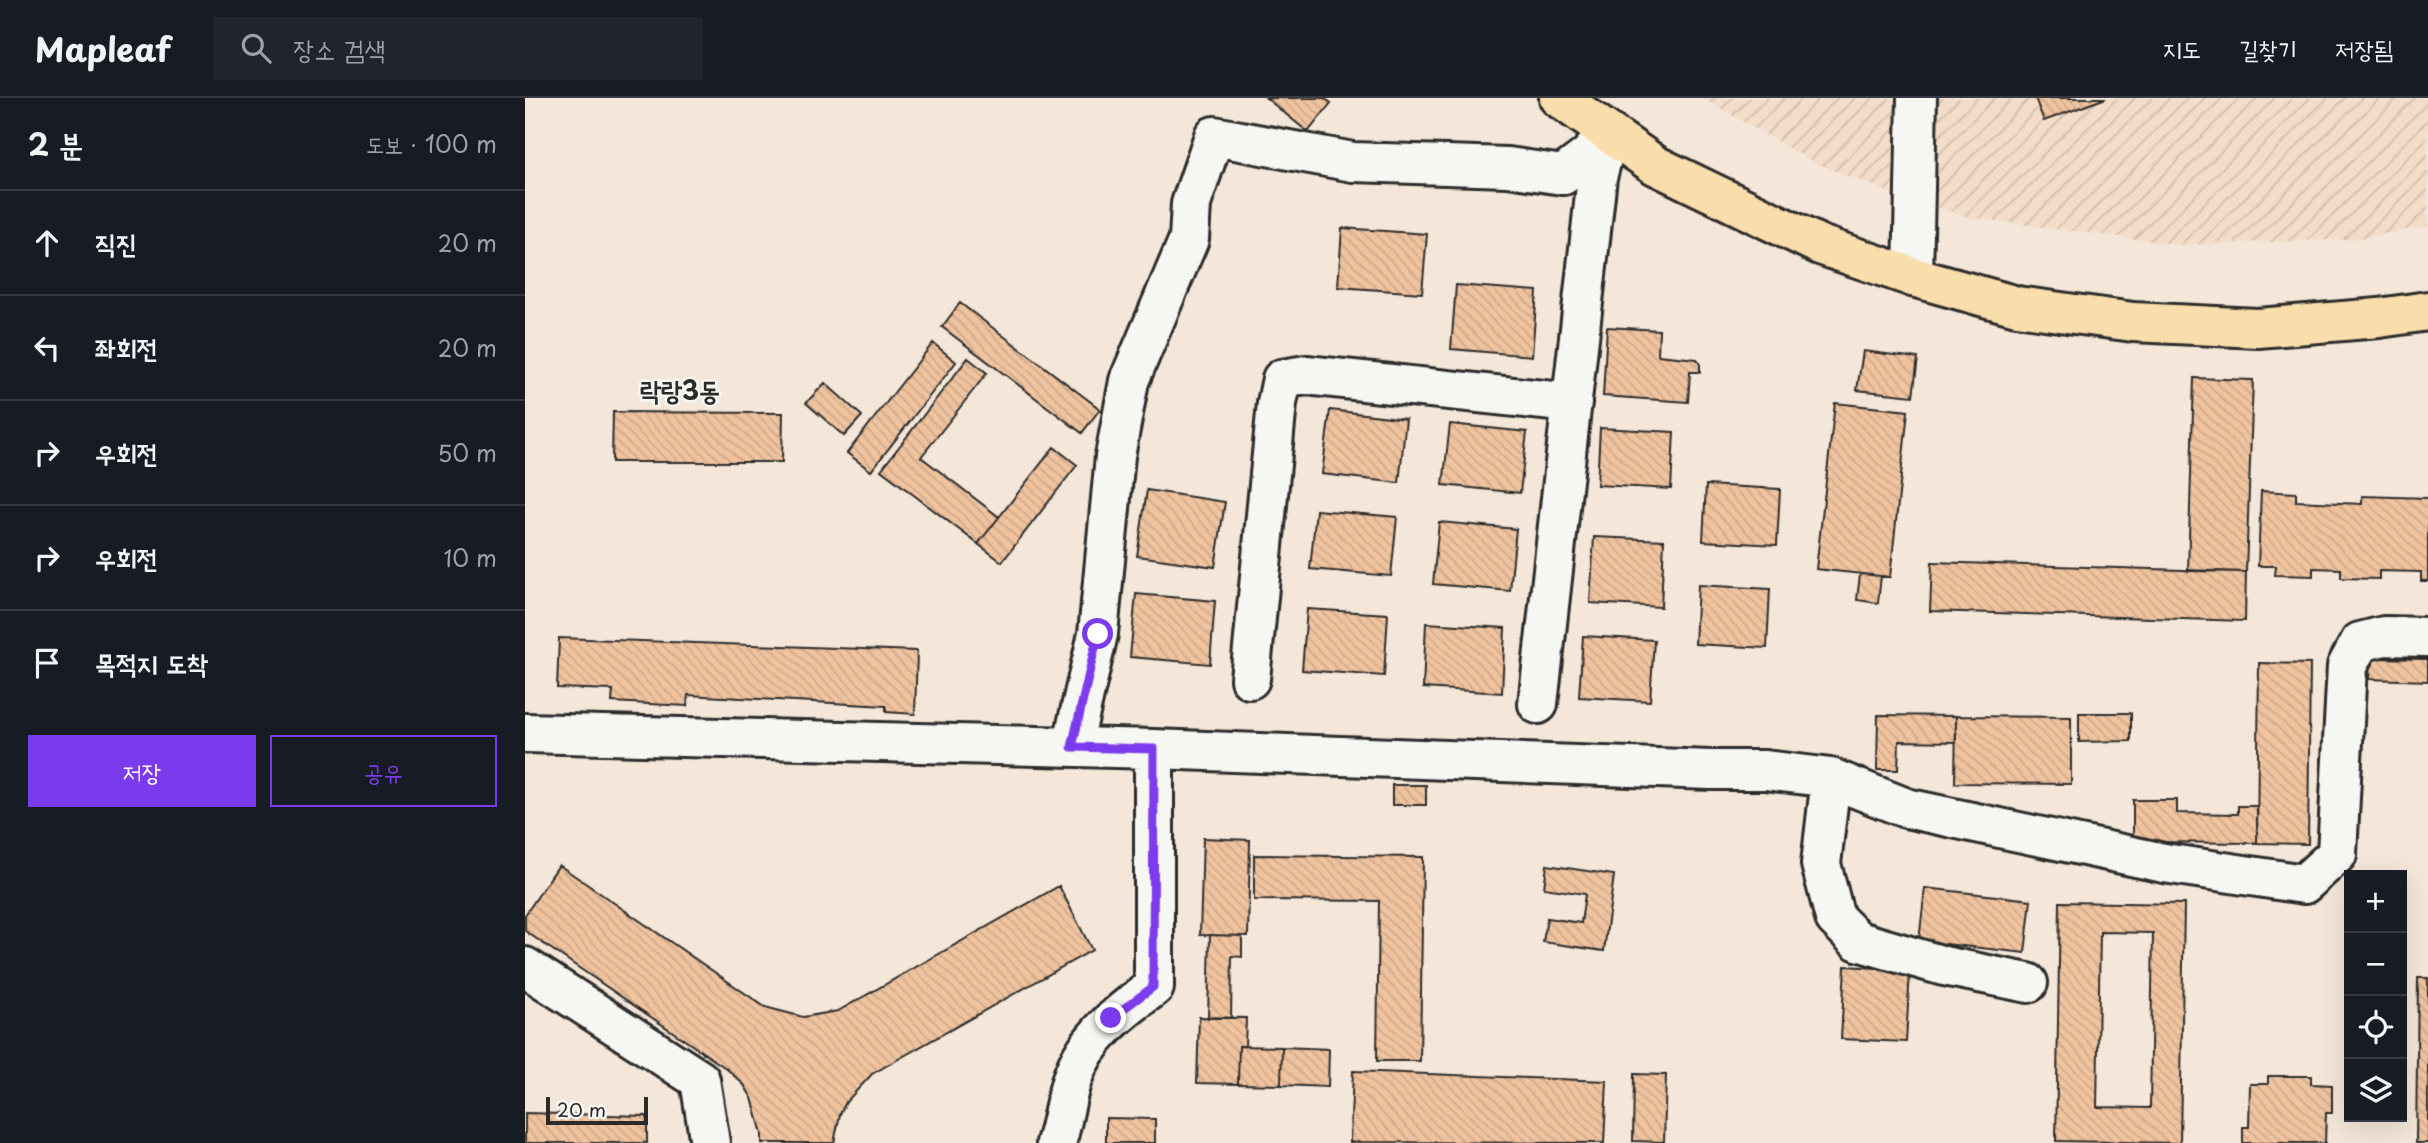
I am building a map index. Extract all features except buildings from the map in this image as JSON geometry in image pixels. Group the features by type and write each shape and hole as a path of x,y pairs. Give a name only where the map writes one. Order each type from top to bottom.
{"main road":[{"path":"1559,98 1655,165 1820,245 1913,278 2017,306 2133,322 2258,328 2428,312"}],"street":[{"path":"1913,278 1917,98"},
{"path":"1538,704 1597,177 1609,133"},
{"path":"1072,747 1098,634 1115,456 1129,381 1189,239 1191,204 1214,136 1353,162 1508,167 1563,175 1588,156 1609,133"},
{"path":"1250,679 1277,403 1282,379 1306,375 1572,403"},
{"path":"525,733 1154,749 1765,770 1831,778 1906,808 2164,863 2304,884 2337,853 2347,666 2360,642 2384,636 2428,637"},
{"path":"1056,1143 1072,1079 1088,1047 1111,1018 1153,987 1154,749"},
{"path":"1831,778 1821,864 1835,918 1858,941 1944,966 2028,983"},
{"path":"525,967 700,1080 710,1143"}],"shaded area":[{"path":"1702,98 2428,98 2428,226 2354,239 2181,245 1972,218 1894,194 1813,162"}],"district":[{"name":"락랑3동","path":"680,391"}],"route":[{"path":"1098,634 1072,747 1154,749 1153,987 1111,1018"}]}
